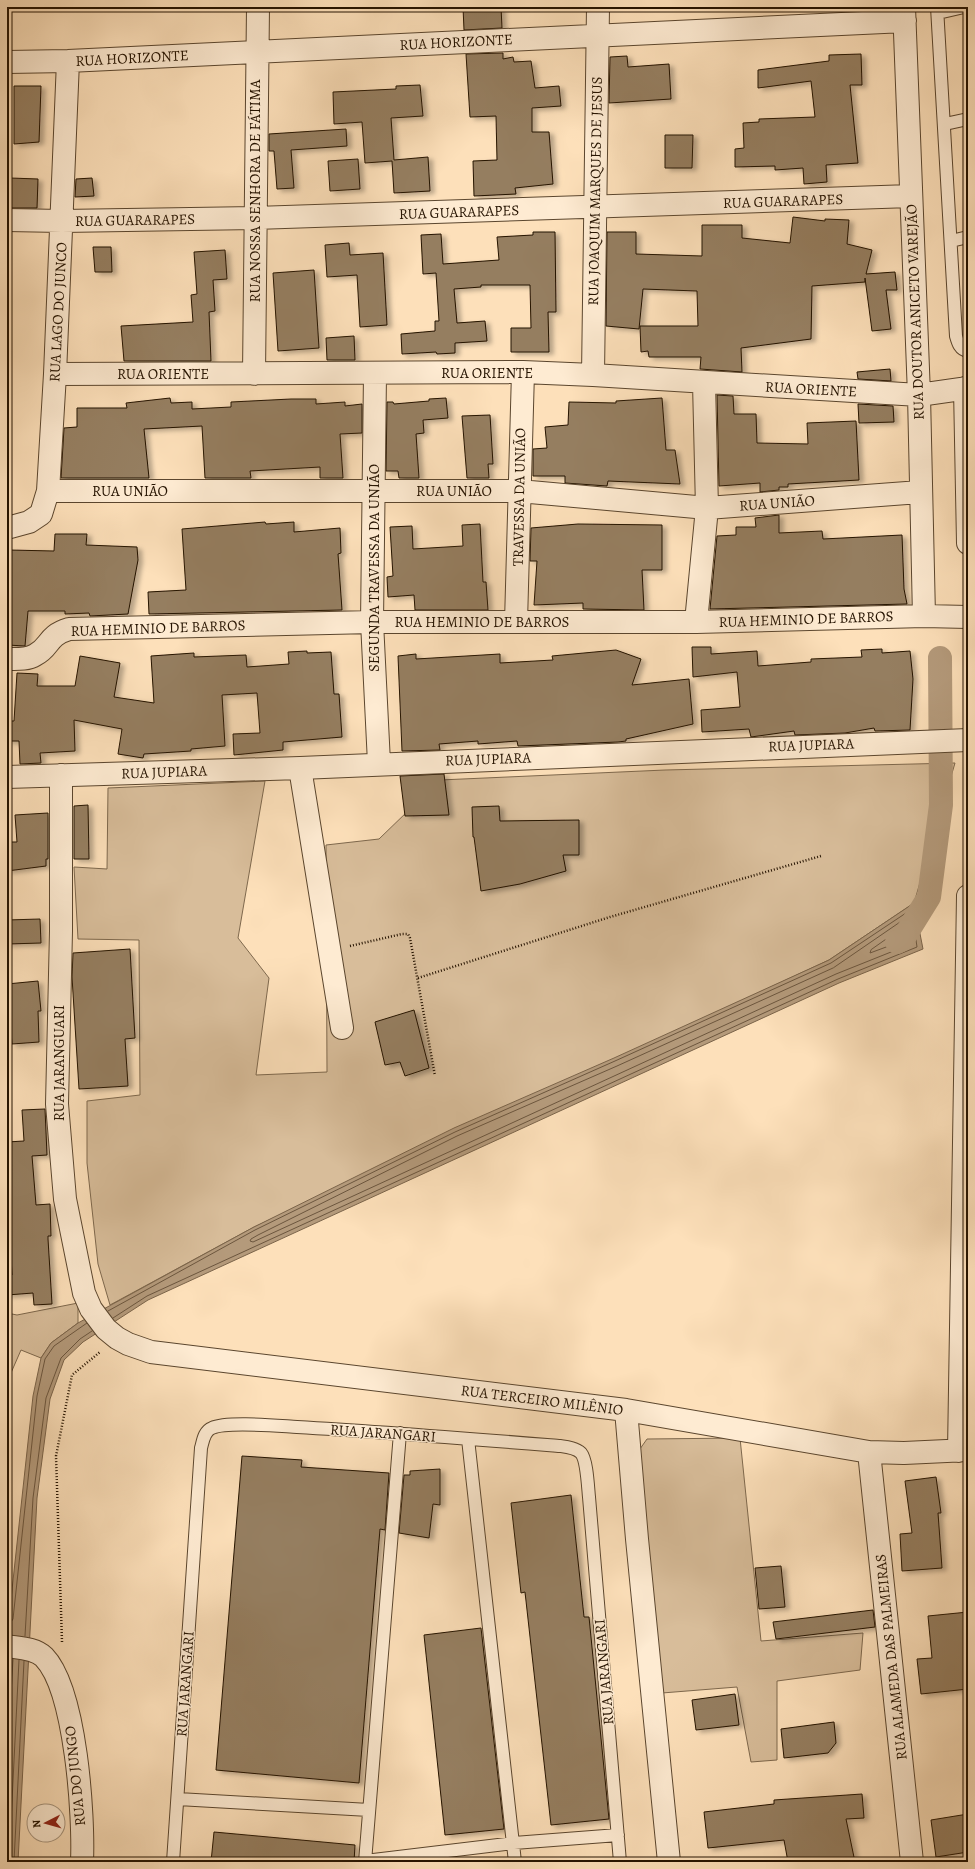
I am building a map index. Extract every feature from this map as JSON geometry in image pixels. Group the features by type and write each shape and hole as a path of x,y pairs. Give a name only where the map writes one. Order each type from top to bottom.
{"street":[{"name":"RUA NOSSA SENHORA DE FÁTIMA","path":"254,374 256,52 258,7"},
{"name":"RUA JOAQUIM MARQUES DE JESUS","path":"593,375 594,207 598,7"},
{"name":"RUA HORIZONTE","path":"7,62 68,61 598,35 905,14"},
{"name":"RUA DOUTOR ANICETO VAREJÃO","path":"905,14 911,196 923,394 920,492 929,616"},
{"name":"RUA LAGO DO JUNCO","path":"48,492 55,374 68,61"},
{"name":"RUA GUARARAPES","path":"7,220 62,221 255,218 911,196"},
{"name":"RUA ORIENTE","path":"55,374 375,374 523,372 923,394 962,389"},
{"name":"TRAVESSA DA UNIÃO","path":"516,622 523,372"},
{"name":"SEGUNDA TRAVESSA DA UNIÃO","path":"375,374 372,622 379,763"},
{"path":"696,622 707,508 704,383"},
{"path":"962,389 968,543"},
{"name":"RUA UNIÃO","path":"48,492 519,492 707,508 920,492"},
{"path":"7,528 29,522 41,514 48,492"},
{"name":"RUA HEMINIO DE BARROS","path":"7,659 27,658 34,656 41,652 55,634 69,629 372,622 696,622 929,616 962,617"},
{"name":"RUA JUPIARA","path":"7,777 300,768 379,763 960,740"},
{"path":"300,768 342,1028"},
{"name":"RUA JARANGUARI","path":"61,775 61,931 57,1104 65,1199 84,1293 91,1309 112,1333"},
{"path":"963,1450 968,896"},
{"name":"RUA TERCEIRO MILÊNIO","path":"112,1333 128,1344 151,1352 626,1410 869,1452 963,1450"},
{"path":"626,1410 636,1539 669,1862"},
{"name":"RUA ALAMEDA DAS PALMEIRAS","path":"869,1452 912,1862"},
{"name":"RUA DO JUNGO","path":"7,1646 30,1649 44,1656 54,1670 63,1690 76,1752 82,1862"}],"lane":[{"path":"964,7 938,10 956,336 959,346 968,351"},
{"path":"945,124 968,119"},
{"path":"951,241 968,237"},
{"name":"RUA JARANGARI","path":"173,1862 201,1448 205,1435 212,1428 222,1426 257,1425 400,1433 560,1446 572,1448 581,1454 584,1463 589,1498 620,1862"},
{"path":"400,1433 365,1862 514,1843 618,1835"},
{"path":"468,1439 516,1862"},
{"path":"178,1799 369,1810"}],"path":[{"path":"418,978 610,917 821,856"},
{"path":"329,951 408,934 418,978 435,1076"},
{"path":"62,1644 56,1456 72,1375 112,1333"}],"shaded area":[{"path":"955,763 914,903 829,960 254,1227 110,1305 98,1264 87,1163 87,1101 140,1095 139,940 78,939 74,867 107,869 108,788 265,781 238,938 269,978 256,1075 327,1072 326,845 379,839 440,780 665,770"},
{"path":"78,1303 78,1323 51,1343 41,1358 21,1350 7,1382 7,1313 17,1315"},
{"path":"740,1438 761,1641 863,1633 860,1670 777,1681 777,1760 751,1762 737,1687 662,1693 635,1456 647,1439"}],"water":[{"path":"914,903 923,949 839,983 148,1300 83,1342 64,1360 50,1399 37,1498 18,1862 7,1862 7,1636 33,1396 41,1358 51,1343 78,1323 254,1227 454,1128 614,1058 829,960"}],"building":[{"path":"463,7 501,7 502,28 464,30"},
{"path":"503,53 503,59 513,57 514,62 531,61 535,88 559,86 561,106 532,108 532,132 549,132 553,184 515,188 516,194 474,196 473,161 497,160 496,116 470,117 466,54"},
{"path":"861,54 862,85 850,85 858,163 826,165 827,182 804,184 803,168 775,170 775,166 735,167 735,149 744,148 743,123 759,122 759,119 815,117 811,81 758,88 758,70 829,61 829,55"},
{"path":"627,56 628,67 669,64 671,99 609,103 610,57"},
{"path":"420,85 423,116 391,118 394,160 428,157 430,191 394,193 392,161 365,163 362,122 334,124 333,92 396,89 396,86"},
{"path":"14,86 41,86 39,142 14,144"},
{"path":"346,129 347,146 291,150 294,188 277,189 274,151 269,151 269,134"},
{"path":"665,135 693,135 692,168 665,168"},
{"path":"358,159 360,189 330,191 328,161"},
{"path":"10,178 38,179 37,208 9,208"},
{"path":"92,178 94,196 75,197 76,179"},
{"path":"793,217 825,221 825,219 849,220 847,244 872,250 866,274 895,272 897,290 886,290 891,329 872,331 865,278 865,282 812,286 811,339 741,348 742,372 700,369 701,357 649,357 648,351 641,352 640,326 698,326 697,291 643,289 639,329 606,326 607,232 636,232 636,254 702,256 702,225 742,225 742,238 790,243"},
{"path":"533,232 555,232 556,312 548,312 549,352 511,352 511,328 531,328 530,285 481,285 481,287 454,289 457,323 485,321 487,341 455,343 455,353 437,354 436,352 402,354 401,334 435,331 435,321 439,321 436,273 423,274 421,235 441,234 443,264 499,260 497,237 533,235"},
{"path":"349,243 350,255 383,253 387,325 360,327 357,275 327,277 325,245"},
{"path":"93,247 111,247 112,272 95,272"},
{"path":"225,250 227,279 213,280 215,311 209,312 211,361 124,361 121,326 193,322 191,295 197,294 194,252"},
{"path":"314,270 319,348 278,351 273,273"},
{"path":"354,336 355,360 327,360 326,338"},
{"path":"890,369 891,381 858,379 857,372"},
{"path":"717,395 733,396 734,414 756,414 757,443 808,444 807,423 856,421 859,480 788,484 788,487 779,487 779,490 760,492 760,483 719,486"},
{"path":"170,398 171,403 192,402 192,409 231,407 231,402 291,399 316,399 316,404 345,402 345,406 362,404 362,433 340,434 343,478 320,478 320,467 250,471 251,478 205,478 202,426 144,429 149,478 61,478 64,428 77,427 77,408 127,408 126,403"},
{"path":"446,398 448,418 423,420 424,433 416,434 419,478 399,478 398,471 386,471 387,402 393,402 394,404"},
{"path":"662,398 666,450 675,450 680,484 608,481 607,486 565,483 565,476 533,476 533,449 547,448 545,427 568,425 569,402 616,403 616,401"},
{"path":"858,404 893,406 894,422 859,423"},
{"path":"490,415 493,464 488,464 489,478 467,478 462,416"},
{"path":"779,515 779,533 822,531 823,539 902,535 904,589 907,604 710,609 717,536 736,535 736,527 756,527 755,518"},
{"path":"265,522 266,524 294,522 294,532 340,528 341,553 338,554 342,610 149,614 148,592 186,590 182,529"},
{"path":"480,524 483,582 486,582 488,610 415,610 414,595 388,597 387,577 393,576 390,527 412,526 413,549 463,546 462,525"},
{"path":"578,524 662,525 662,570 642,570 644,610 583,609 583,603 534,605 537,561 530,561 531,528"},
{"path":"55,534 87,534 86,545 137,547 138,560 128,614 90,616 89,613 65,614 65,611 28,611 25,646 7,645 7,556 9,556 9,550 54,551"},
{"path":"692,647 711,647 711,654 757,651 758,666 811,662 811,659 862,657 861,650 882,649 882,653 910,651 913,679 910,730 875,731 874,728 845,733 795,735 794,731 751,737 749,729 702,732 701,710 740,707 737,672 693,677"},
{"path":"616,650 641,659 632,685 689,679 693,724 618,742 518,746 517,741 478,744 478,741 439,744 440,750 402,751 398,656 416,654 416,659 500,654 500,663 553,660 552,656"},
{"path":"307,651 307,653 331,652 334,694 339,694 342,737 283,742 283,750 234,755 233,734 260,733 257,693 222,695 225,746 191,749 191,751 144,754 143,758 118,754 122,729 74,720 75,751 40,753 41,763 20,764 19,741 7,741 7,721 14,721 17,673 38,674 37,686 75,686 80,656 120,663 114,697 154,703 151,656 194,653 194,657 246,655 247,667 289,664 288,652"},
{"path":"444,774 449,815 405,816 400,776"},
{"path":"88,805 89,859 74,859 74,806"},
{"path":"499,806 500,821 579,820 579,855 563,855 566,871 520,884 481,891 473,837 472,807"},
{"path":"48,813 48,859 46,859 46,866 7,871 7,842 17,842 15,815"},
{"path":"40,919 41,943 7,944 7,920"},
{"path":"130,949 135,1038 125,1039 128,1086 79,1089 72,977 73,953"},
{"path":"38,981 41,1011 38,1011 39,1042 12,1044 7,984"},
{"path":"414,1010 429,1068 405,1076 400,1062 385,1065 375,1022"},
{"path":"45,1109 47,1155 32,1156 36,1205 50,1204 51,1236 48,1236 48,1239 52,1304 34,1305 33,1293 7,1295 7,1275 12,1275 9,1219 7,1220 7,1142 24,1141 22,1110"},
{"path":"242,1456 302,1460 301,1467 389,1473 385,1530 380,1529 359,1783 216,1770"},
{"path":"440,1469 440,1505 433,1504 429,1538 399,1533 404,1475 410,1475 410,1471"},
{"path":"936,1477 941,1513 938,1513 942,1568 902,1571 900,1534 912,1533 905,1481"},
{"path":"571,1495 584,1617 589,1617 609,1819 551,1825 525,1592 521,1593 511,1503"},
{"path":"781,1566 785,1607 759,1609 755,1568"},
{"path":"873,1610 875,1627 776,1639 773,1622"},
{"path":"968,1612 968,1689 921,1694 917,1659 932,1658 928,1616"},
{"path":"481,1628 504,1829 445,1835 424,1635"},
{"path":"735,1694 739,1725 696,1730 692,1700"},
{"path":"834,1722 836,1743 828,1753 784,1758 781,1729"},
{"path":"862,1794 864,1818 846,1819 855,1862 788,1862 784,1840 708,1848 704,1812 774,1804 774,1800"},
{"path":"968,1814 968,1852 936,1857 931,1820"},
{"path":"214,1832 355,1845 354,1862 211,1862"}],"waterway":[{"path":"897,942 903,939 929,897 941,805 940,658"}]}
